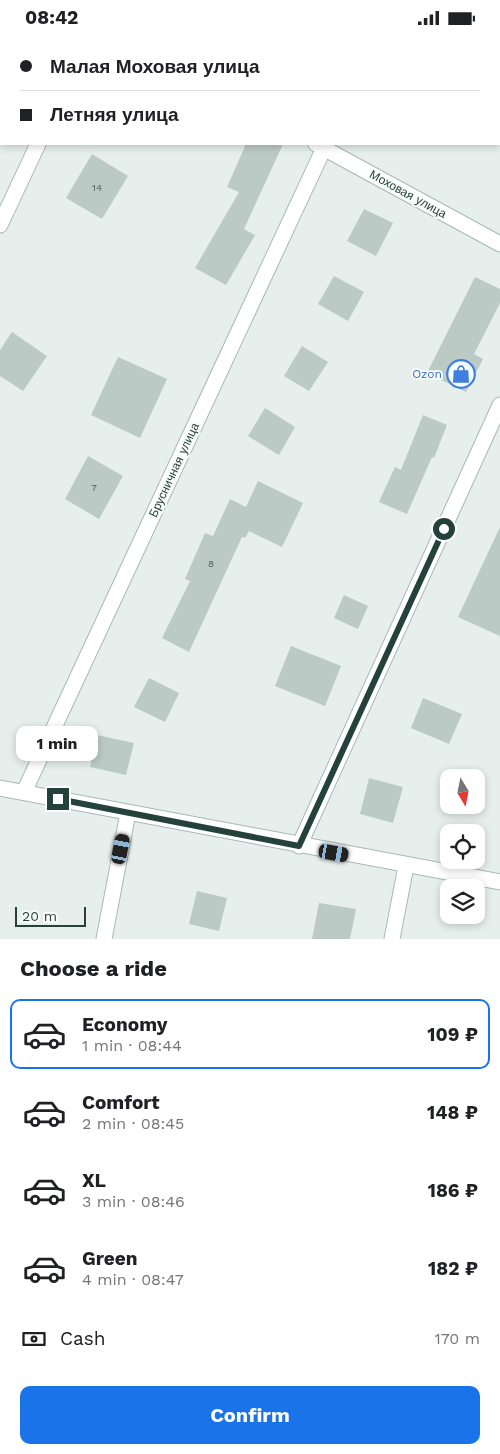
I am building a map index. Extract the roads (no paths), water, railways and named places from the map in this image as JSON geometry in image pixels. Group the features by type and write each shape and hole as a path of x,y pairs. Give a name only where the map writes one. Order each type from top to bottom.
{"street":[{"path":"0,225 38,145"},
{"name":"Моховая улица","path":"320,146 500,244"},
{"name":"Брусничная улица","path":"24,791 320,146"},
{"path":"299,846 500,405"},
{"path":"0,787 299,846 500,883"},
{"path":"104,939 128,813"},
{"path":"392,939 406,866"}],"place":[{"name":"Ozon","path":"461,374"}]}
